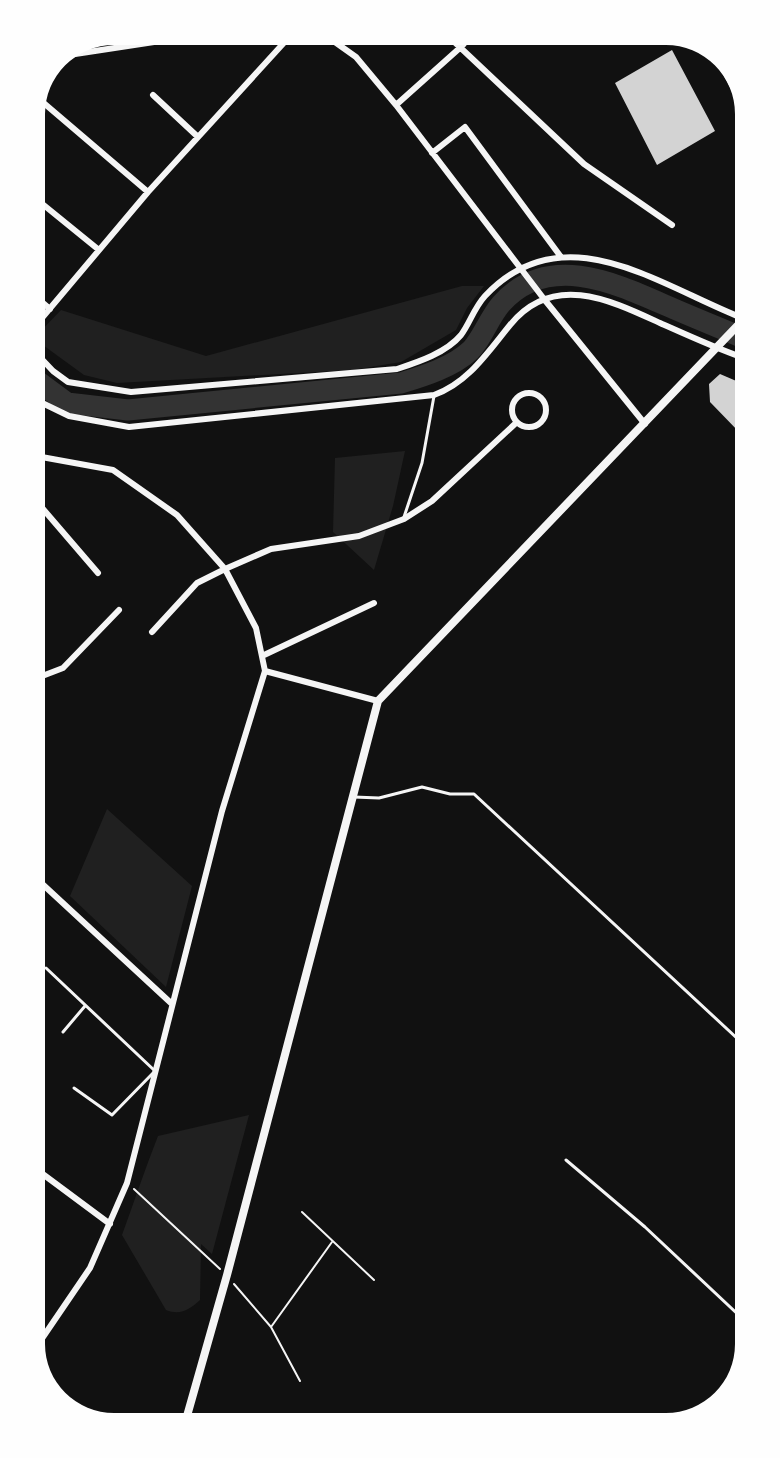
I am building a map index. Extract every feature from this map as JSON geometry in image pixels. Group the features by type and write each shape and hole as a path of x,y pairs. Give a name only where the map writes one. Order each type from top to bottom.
{"street":[{"path":"84,52 129,45"},
{"path":"45,315 148,192 281,45"},
{"path":"340,45 356,57 396,105 544,299 645,424"},
{"path":"396,105 462,46 584,164 672,225"},
{"path":"153,95 198,137"},
{"path":"46,105 148,192"},
{"path":"432,153 465,127 561,257"},
{"path":"45,206 99,250"},
{"path":"45,362 68,382 130,392 397,369 415,363 455,341 481,301 520,267 541,260 561,257 595,259 632,269 735,315"},
{"path":"45,404 69,416 129,427 434,395 457,384 493,348 522,311 544,299 578,294 616,303 735,355"},
{"path":"45,304 51,309"},
{"path":"188,1413 230,1266 378,701 735,329"},
{"path":"525,393 541,398 546,408 540,423 529,428 517,422 511,409 516,399 525,393"},
{"path":"152,632 197,584 225,569 271,549 338,541 359,536 404,519 432,501 517,422"},
{"path":"45,458 113,470 177,515 225,569 256,628 265,671 222,811 127,1183 90,1268 45,1333"},
{"path":"45,511 98,573"},
{"path":"262,656 374,603"},
{"path":"45,675 63,668 119,610"},
{"path":"265,671 378,701"},
{"path":"45,886 172,1004"},
{"path":"45,1176 110,1224"}],"lane":[{"path":"404,519 422,463 434,395"},
{"path":"352,797 380,798 422,787 450,794 474,794 735,1036"},
{"path":"46,968 155,1071 112,1115 74,1088"},
{"path":"63,1032 85,1006"},
{"path":"566,1160 645,1227 735,1312"}],"path":[{"path":"302,1212 374,1280"},
{"path":"271,1327 332,1242"}],"shaded area":[{"path":"462,286 484,286 467,308 456,330 401,362 352,370 117,383 84,375 45,347 45,327 61,310 206,356"},
{"path":"405,451 393,506 374,570 333,532 335,458"},
{"path":"107,809 192,886 166,987 70,896"},
{"path":"249,1115 212,1254 201,1244 200,1300 185,1311 166,1310 122,1235 158,1136"}],"building":[{"path":"672,50 715,131 657,165 615,83"},
{"path":"720,374 735,380 735,428 710,402 709,384"}],"waterway":[{"path":"45,387 67,403 128,410 401,383 438,370 464,356 475,345 501,304 519,288 539,279 559,275 581,276 624,288 735,334"}]}
